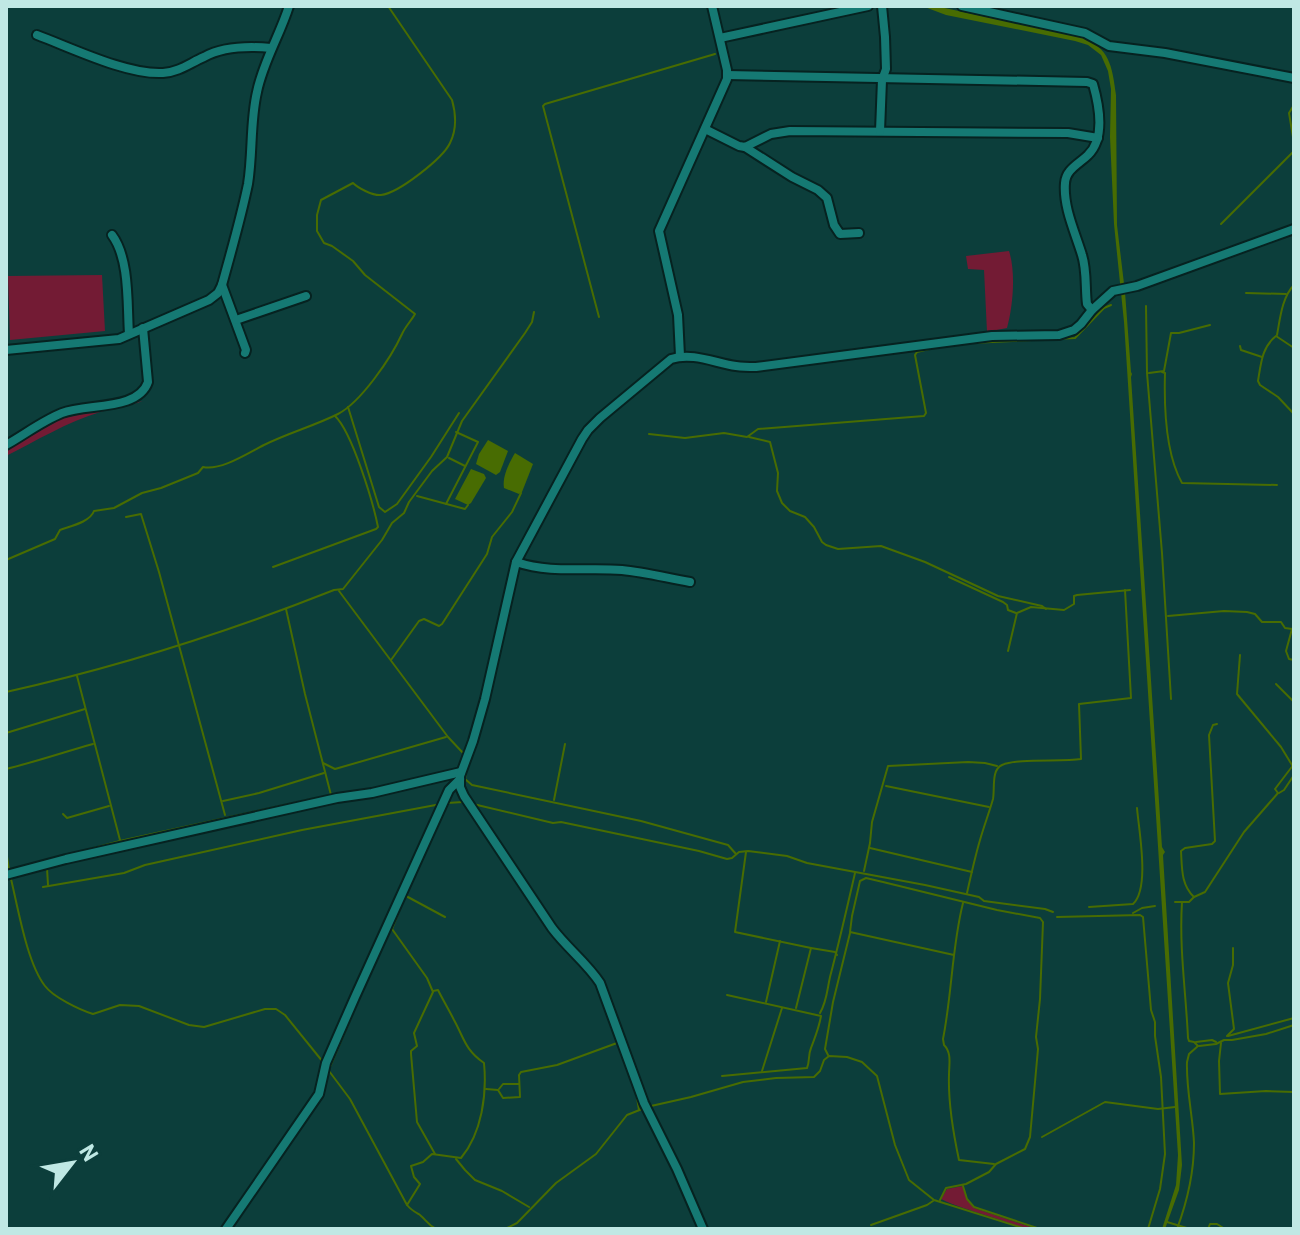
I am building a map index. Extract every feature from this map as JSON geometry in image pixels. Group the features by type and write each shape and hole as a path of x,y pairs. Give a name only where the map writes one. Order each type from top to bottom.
{"street":[{"path":"6,350 112,341 209,300 218,293 248,181 251,121 257,89 289,6"},
{"path":"680,356 678,315 659,231 727,75 712,6"},
{"path":"720,38 868,6"},
{"path":"880,131 882,80 886,69 882,6"},
{"path":"962,6 1085,33 1109,46 1165,53 1294,78"},
{"path":"37,35 114,64 164,73 221,50 271,48"},
{"path":"727,75 1093,84 1097,97 1098,138 1093,149 1070,169 1064,179 1065,199 1083,257 1087,304 1092,310"},
{"path":"705,129 745,147 818,190 827,198 834,225 840,234 859,233"},
{"path":"745,147 771,134 790,131 1068,133 1098,138"},
{"path":"226,1229 319,1094 326,1063 473,741 516,562 588,430 671,359 680,356 756,367 992,336 1059,335 1074,330 1113,291 1294,229"},
{"path":"112,235 126,276 129,334"},
{"path":"222,285 245,353"},
{"path":"236,320 306,296"},
{"path":"6,445 67,411 138,397 148,382 143,328"},
{"path":"516,562 569,571 625,570 690,582"},
{"path":"6,875 337,798 460,775"},
{"path":"460,775 464,796 521,883 564,944 600,983 644,1103 703,1229"}],"shaded area":[{"path":"922,6 935,6 1081,37 1091,41 1104,53 1113,75 1116,95 1117,225 1132,374 1162,847 1165,852 1182,1165 1179,1190 1165,1229 1162,1229 1176,1185 1178,1155 1124,322 1114,224 1108,71 1101,55 1088,45 946,15"},
{"path":"1009,251 1013,290 1007,328 987,332 984,270 968,269 966,256"},
{"path":"102,275 105,331 10,340 8,276"},
{"path":"143,401 76,421 6,456 6,450 63,418"},
{"path":"488,440 508,451 496,475 476,464"},
{"path":"515,453 533,464 519,494 504,488 505,475"},
{"path":"471,469 484,474 486,478 468,505 455,499"},
{"path":"963,1186 974,1208 1037,1229 1017,1226 941,1199 947,1189"}],"waterway":[{"path":"6,560 55,539 60,530 84,521 94,511 114,508 142,493 198,473 203,467 226,464 338,414 356,400 383,367 415,314 365,275 353,261 324,243 317,231 321,200 353,183 378,195 398,188 420,174 446,149 455,122 452,100 388,6"},
{"path":"599,317 543,106 715,54"},
{"path":"1294,105 1289,113 1294,143"},
{"path":"1221,224 1294,148"},
{"path":"1277,335 1284,302 1294,285"},
{"path":"1246,293 1286,294"},
{"path":"971,343 1075,338 1104,308 1111,305"},
{"path":"1146,306 1147,373 1171,699"},
{"path":"6,692 172,647 343,589 392,523 404,513 432,471 447,457 462,421 525,333 534,312"},
{"path":"1149,373 1164,371 1171,333 1210,325"},
{"path":"1294,348 1276,336 1271,340 1261,362 1258,381 1294,414"},
{"path":"1240,346 1241,350 1262,357"},
{"path":"649,434 685,438 724,433 747,437 758,429 924,416 926,413 915,355 937,347"},
{"path":"1162,372 1165,373 1169,444 1182,483 1277,485"},
{"path":"348,407 379,507 385,512 397,504 459,413"},
{"path":"273,567 378,527 355,452 335,416"},
{"path":"446,504 478,442 456,432"},
{"path":"749,437 770,442 778,473 777,491 782,503 790,511 805,517 826,545 838,549 881,546 925,562 998,596 1046,609"},
{"path":"449,458 465,466"},
{"path":"391,660 419,621 424,619 439,626 442,624 521,493"},
{"path":"417,496 465,509 468,505"},
{"path":"126,517 141,514 225,815"},
{"path":"949,577 1003,602 1008,610 1016,613"},
{"path":"967,893 999,767 1018,762 1081,759 1079,704 1131,698 1125,590"},
{"path":"1008,651 1017,613 1031,607 1064,610 1074,604 1074,596 1077,595 1130,590"},
{"path":"339,591 463,753"},
{"path":"46,861 120,841 331,795 286,609"},
{"path":"1168,616 1247,612 1255,614 1262,622 1281,622 1285,628 1292,629"},
{"path":"1294,627 1286,651 1289,659 1294,660"},
{"path":"1240,655 1237,694 1292,765"},
{"path":"77,676 120,840"},
{"path":"1276,684 1294,702"},
{"path":"6,733 85,709"},
{"path":"1194,897 1184,882 1181,851 1215,841 1209,735 1213,725 1217,724"},
{"path":"323,763 335,769 446,737"},
{"path":"6,769 93,744"},
{"path":"554,800 565,744"},
{"path":"864,871 872,822 888,766 968,762 997,766"},
{"path":"1175,902 1189,902 1205,892 1244,832 1278,793 1275,789 1294,764"},
{"path":"466,770 465,779 472,785 641,821 728,845 736,854"},
{"path":"223,801 324,773"},
{"path":"1279,793 1294,775"},
{"path":"886,786 989,807"},
{"path":"447,803 463,802"},
{"path":"43,887 124,873 145,865 302,830 441,804"},
{"path":"473,804 727,859 748,851 787,856 807,863 979,897 984,901 1053,912"},
{"path":"63,814 67,818 109,806"},
{"path":"1089,907 1133,904 1138,896 1142,859 1137,808"},
{"path":"870,848 972,872"},
{"path":"6,850 9,870"},
{"path":"746,852 735,932 835,952 837,955"},
{"path":"47,868 48,885"},
{"path":"820,1013 855,873"},
{"path":"940,1200 946,1188 966,1184 1025,1149 1030,1137 1038,1049 1036,1037 1043,922 1040,918 866,878 860,881 850,932 954,955"},
{"path":"11,879 33,964 45,986 60,999 93,1014 120,1005 139,1006 189,1025 204,1027 265,1009 276,1009 285,1015 323,1062"},
{"path":"406,896 445,917"},
{"path":"403,901 392,929 427,978 433,992 414,1033 417,1046 411,1054 417,1122 435,1154"},
{"path":"1177,1229 1189,1187 1194,1154 1187,1062 1189,1054 1198,1046 1188,1038 1182,902"},
{"path":"963,903 943,1039 950,1059 951,1118 959,1160 994,1164"},
{"path":"1133,913 1155,906"},
{"path":"1057,917 1143,917 1151,1010 1161,1077 1165,1154 1160,1189 1148,1229"},
{"path":"828,1055 825,1049 833,1002 850,933"},
{"path":"766,1002 780,941"},
{"path":"796,1008 811,948"},
{"path":"1227,1036 1234,1029 1228,983 1233,965 1233,948"},
{"path":"407,1205 420,1184 411,1166 423,1162 432,1154 461,1158 474,1137 484,1100 484,1063 469,1048 438,990 433,991"},
{"path":"722,1076 807,1068 821,1016 727,995"},
{"path":"762,1071 782,1008"},
{"path":"329,1069 352,1015"},
{"path":"1228,1036 1294,1018"},
{"path":"1199,1046 1266,1034 1294,1025"},
{"path":"1196,1042 1216,1042"},
{"path":"1221,1043 1220,1094 1294,1092"},
{"path":"486,1089 498,1090 503,1098 520,1097 521,1072 557,1065 618,1044"},
{"path":"651,1106 743,1082 814,1077 829,1056 847,1057 862,1062 877,1076 895,1145 909,1180 934,1200 1026,1229"},
{"path":"625,1061 639,1110"},
{"path":"329,1071 350,1099 407,1205 436,1229"},
{"path":"499,1089 503,1084 519,1084"},
{"path":"1042,1137 1105,1102 1158,1109 1175,1107"},
{"path":"505,1229 517,1223 556,1183 596,1154 627,1115 642,1109"},
{"path":"456,1159 475,1180 529,1207"},
{"path":"963,1186 967,1199 974,1207 1040,1229"},
{"path":"871,1225 933,1201"},
{"path":"1167,1222 1190,1229"},
{"path":"1208,1229 1210,1224 1225,1229"}]}
